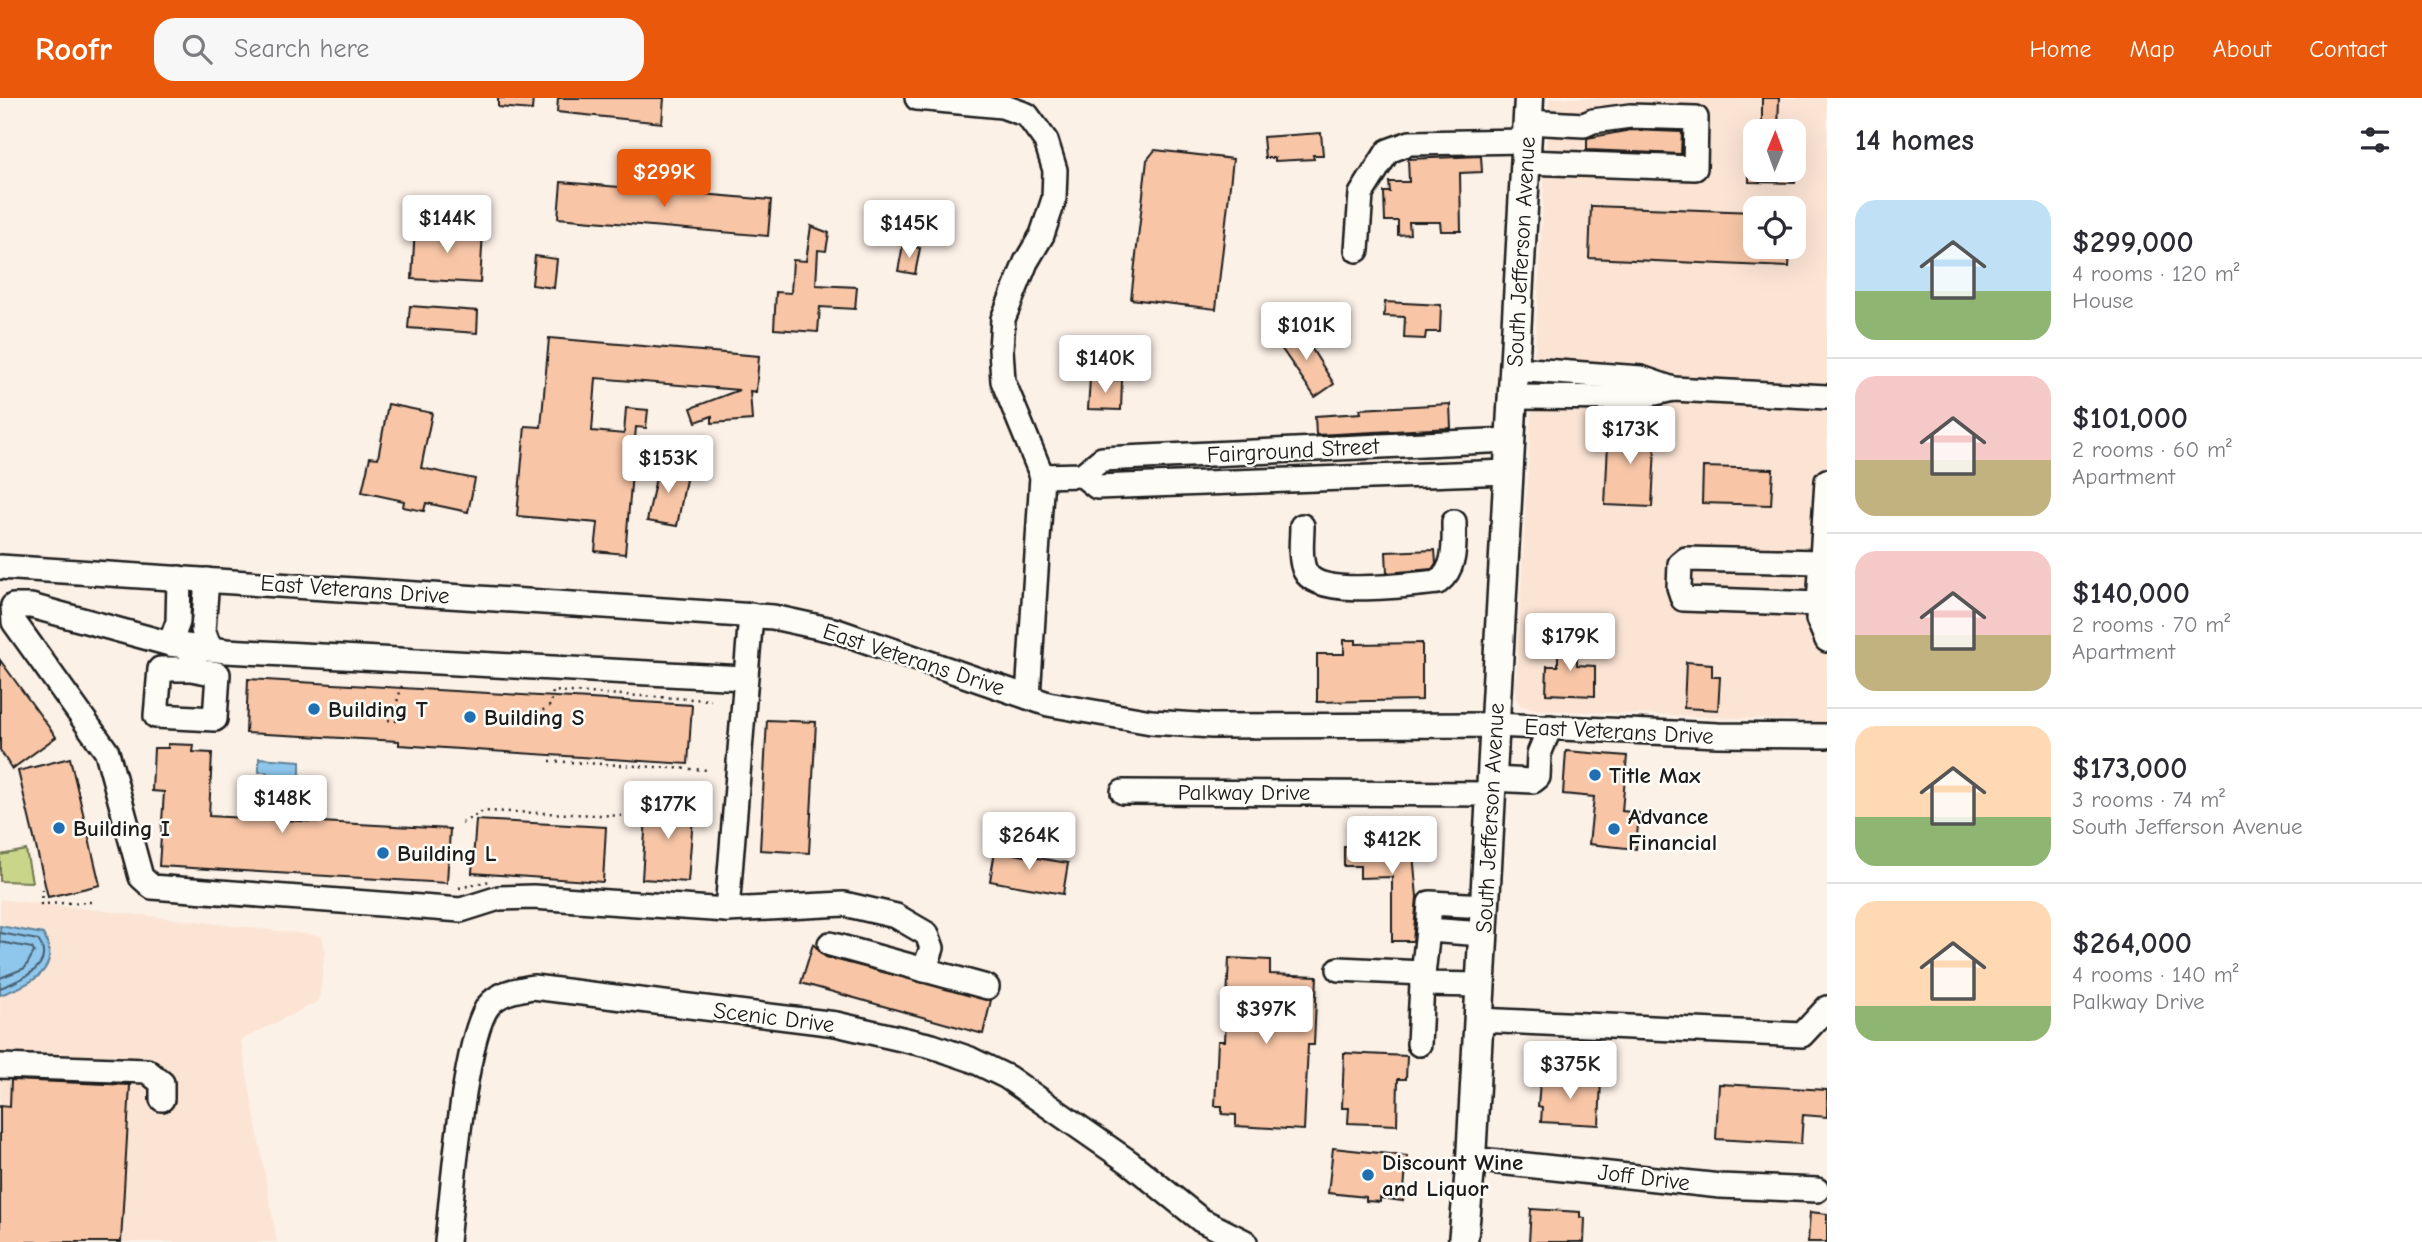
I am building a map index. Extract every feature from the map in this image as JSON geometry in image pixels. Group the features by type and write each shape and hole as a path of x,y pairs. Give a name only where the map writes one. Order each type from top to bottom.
{"main road":[{"name":"South Jefferson Avenue","path":"1463,1242 1471,1158 1527,131"}],"street":[{"path":"917,98 1002,106 1027,115 1046,141 1055,170 1054,199 1042,235 1026,262 1003,318 1001,349 1003,381 1042,476 1028,698"},
{"path":"1357,250 1361,194 1388,151 1410,143 1584,125 1592,121 1630,116 1696,118 1695,168 1527,131"},
{"path":"1513,383 1633,398 1673,389 1827,397"},
{"name":"Fairground Street","path":"1042,476 1082,475 1102,459 1510,440"},
{"name":"Fairground Street","path":"1082,475 1097,487 1508,472"},
{"path":"1827,481 1818,619 1827,640"},
{"path":"1302,526 1304,570 1312,580 1343,587 1438,582 1447,576 1452,564 1454,522"},
{"path":"1819,604 1683,599 1679,587 1680,564 1686,559 1821,562"},
{"name":"East Veterans Drive","path":"0,567 751,615 837,631 1028,698 1082,712 1190,725 1494,725 1723,736 1827,736"},
{"path":"179,578 178,622 191,652"},
{"path":"191,652 203,630 207,580"},
{"path":"744,678 191,652 31,607 6,606 14,622 107,752 141,877 152,887 461,910 499,898 533,897 727,910 844,904 896,916 927,934 932,948 924,970"},
{"path":"727,910 751,615"},
{"name":"Palkway Drive","path":"1123,792 1491,786 1533,781 1538,777 1539,754 1550,727"},
{"path":"1419,1044 1430,903 1485,906"},
{"path":"1428,930 1483,934"},
{"path":"830,944 987,987"},
{"path":"1339,969 1480,985"},
{"name":"Scenic Drive","path":"447,1242 472,1043 489,1006 508,991 533,988 836,1024 884,1033 970,1059 1007,1077 1063,1115 1201,1220 1245,1242"},
{"path":"1478,1020 1802,1035 1827,1008"},
{"path":"0,1066 147,1071 162,1083 162,1098"},
{"name":"Joff Drive","path":"1471,1158 1720,1186 1817,1190"}],"path":[{"path":"387,720 396,721 397,702 403,682"},
{"path":"540,723 540,712 551,705 554,691 711,700"},
{"path":"550,761 708,770"},
{"path":"462,823 483,811 629,816"},
{"path":"42,889 41,904 91,902"}],"shaded area":[{"path":"1549,98 1827,98 1827,722 1543,710 1521,706 1515,697"},
{"path":"0,899 322,936 325,950 319,1001 241,1040 277,1242 0,1242"}],"green space":[{"path":"26,850 32,882 0,881 0,855"}],"water":[{"path":"259,758 300,761 300,776 287,786 288,796 278,796 277,785 266,772 259,772"},
{"path":"0,926 43,934 49,957 46,966 32,981 0,995"}],"building":[{"path":"498,98 533,98 532,110 498,107"},
{"path":"558,98 664,98 662,123 557,112"},
{"path":"1762,98 1779,98 1778,119 1762,119"},
{"path":"1631,130 1682,132 1681,154 1587,150 1587,138"},
{"path":"1321,133 1323,155 1313,155 1314,159 1275,161 1275,158 1265,158 1263,137"},
{"path":"1155,150 1233,159 1216,309 1131,299 1147,160"},
{"path":"1481,156 1482,172 1460,173 1461,231 1441,231 1440,222 1409,222 1410,234 1398,235 1398,221 1385,221 1384,192 1390,192 1389,182 1409,182 1408,159"},
{"path":"561,182 771,200 768,236 558,218"},
{"path":"1591,206 1743,212 1743,259 1789,259 1789,267 1589,258"},
{"path":"811,226 829,233 826,251 818,250 816,285 857,287 855,309 820,307 818,332 774,329 776,292 791,293 793,260 806,261"},
{"path":"415,227 483,231 480,283 412,279"},
{"path":"903,245 920,248 915,274 898,271"},
{"path":"535,256 557,259 554,288 532,285"},
{"path":"1385,302 1441,305 1440,332 1426,332 1425,339 1404,338 1405,317 1384,316"},
{"path":"410,306 478,311 477,333 408,328"},
{"path":"1298,327 1334,384 1315,397 1277,342"},
{"path":"549,338 759,356 756,392 750,391 752,420 712,423 712,416 696,422 691,408 739,390 596,378 592,431 624,434 626,408 648,410 646,428 636,427 625,554 595,551 598,523 517,516 525,426 541,427"},
{"path":"1090,379 1122,380 1121,410 1088,409"},
{"path":"388,404 432,413 421,468 475,479 468,512 426,503 424,511 403,507 404,501 362,492 370,457 378,458"},
{"path":"1450,404 1451,428 1316,435 1315,416 1361,413 1360,409"},
{"path":"1609,424 1656,426 1652,507 1605,505"},
{"path":"659,463 688,469 677,526 647,521"},
{"path":"1703,467 1773,469 1771,505 1702,503"},
{"path":"1435,550 1436,563 1432,569 1387,573 1386,552"},
{"path":"1558,639 1577,639 1577,665 1595,666 1595,696 1546,694 1547,666 1558,666"},
{"path":"1344,640 1356,640 1356,644 1422,643 1422,700 1317,702 1317,654 1344,654"},
{"path":"0,660 56,737 12,769 0,750"},
{"path":"1686,662 1712,664 1712,677 1720,677 1718,710 1684,708"},
{"path":"248,679 692,705 688,764 399,745 399,741 246,733"},
{"path":"767,720 816,722 809,853 760,850"},
{"path":"168,744 194,745 193,752 212,753 209,816 450,829 447,883 159,866 164,792 152,791 154,748 168,748"},
{"path":"1566,751 1627,756 1622,811 1639,813 1636,849 1589,844 1594,797 1563,794"},
{"name":"Building I","path":"70,758 100,885 48,897 18,771"},
{"path":"647,801 694,804 688,882 642,879"},
{"path":"476,820 606,827 603,882 472,873"},
{"path":"1410,821 1417,897 1413,941 1392,941 1392,877 1360,878 1360,866 1344,866 1344,847 1394,846 1393,822"},
{"path":"995,851 1068,863 1063,894 990,881"},
{"path":"813,944 826,957 991,1000 983,1034 801,983"},
{"path":"1229,958 1270,960 1270,974 1317,976 1314,1045 1308,1045 1304,1130 1236,1126 1236,1115 1222,1114 1222,1106 1215,1106 1218,1041 1225,1041"},
{"path":"1344,1053 1407,1056 1406,1079 1398,1079 1397,1125 1348,1123 1349,1108 1342,1108"},
{"path":"1543,1077 1601,1080 1599,1125 1541,1122 1542,1107 1538,1106 1540,1082 1543,1082"},
{"path":"11,1080 130,1085 121,1242 0,1242 0,1106 10,1107"},
{"path":"1719,1084 1827,1090 1827,1117 1803,1115 1801,1144 1716,1139"},
{"name":"Discount Wine and Liquor","path":"1333,1148 1407,1156 1403,1201 1380,1198 1380,1202 1366,1201 1366,1197 1328,1193"},
{"path":"1531,1209 1580,1212 1580,1217 1585,1218 1584,1242 1529,1242"},
{"path":"1810,1212 1827,1214 1827,1242 1808,1242"}],"place":[{"name":"Building T","path":"314,709"},
{"name":"Building S","path":"470,717"},
{"name":"Title Max","path":"1595,775"},
{"name":"Building I","path":"59,828"},
{"name":"Advance Financial","path":"1614,829"},
{"name":"Building L","path":"383,853"},
{"name":"Discount Wine and Liquor","path":"1368,1175"}]}
